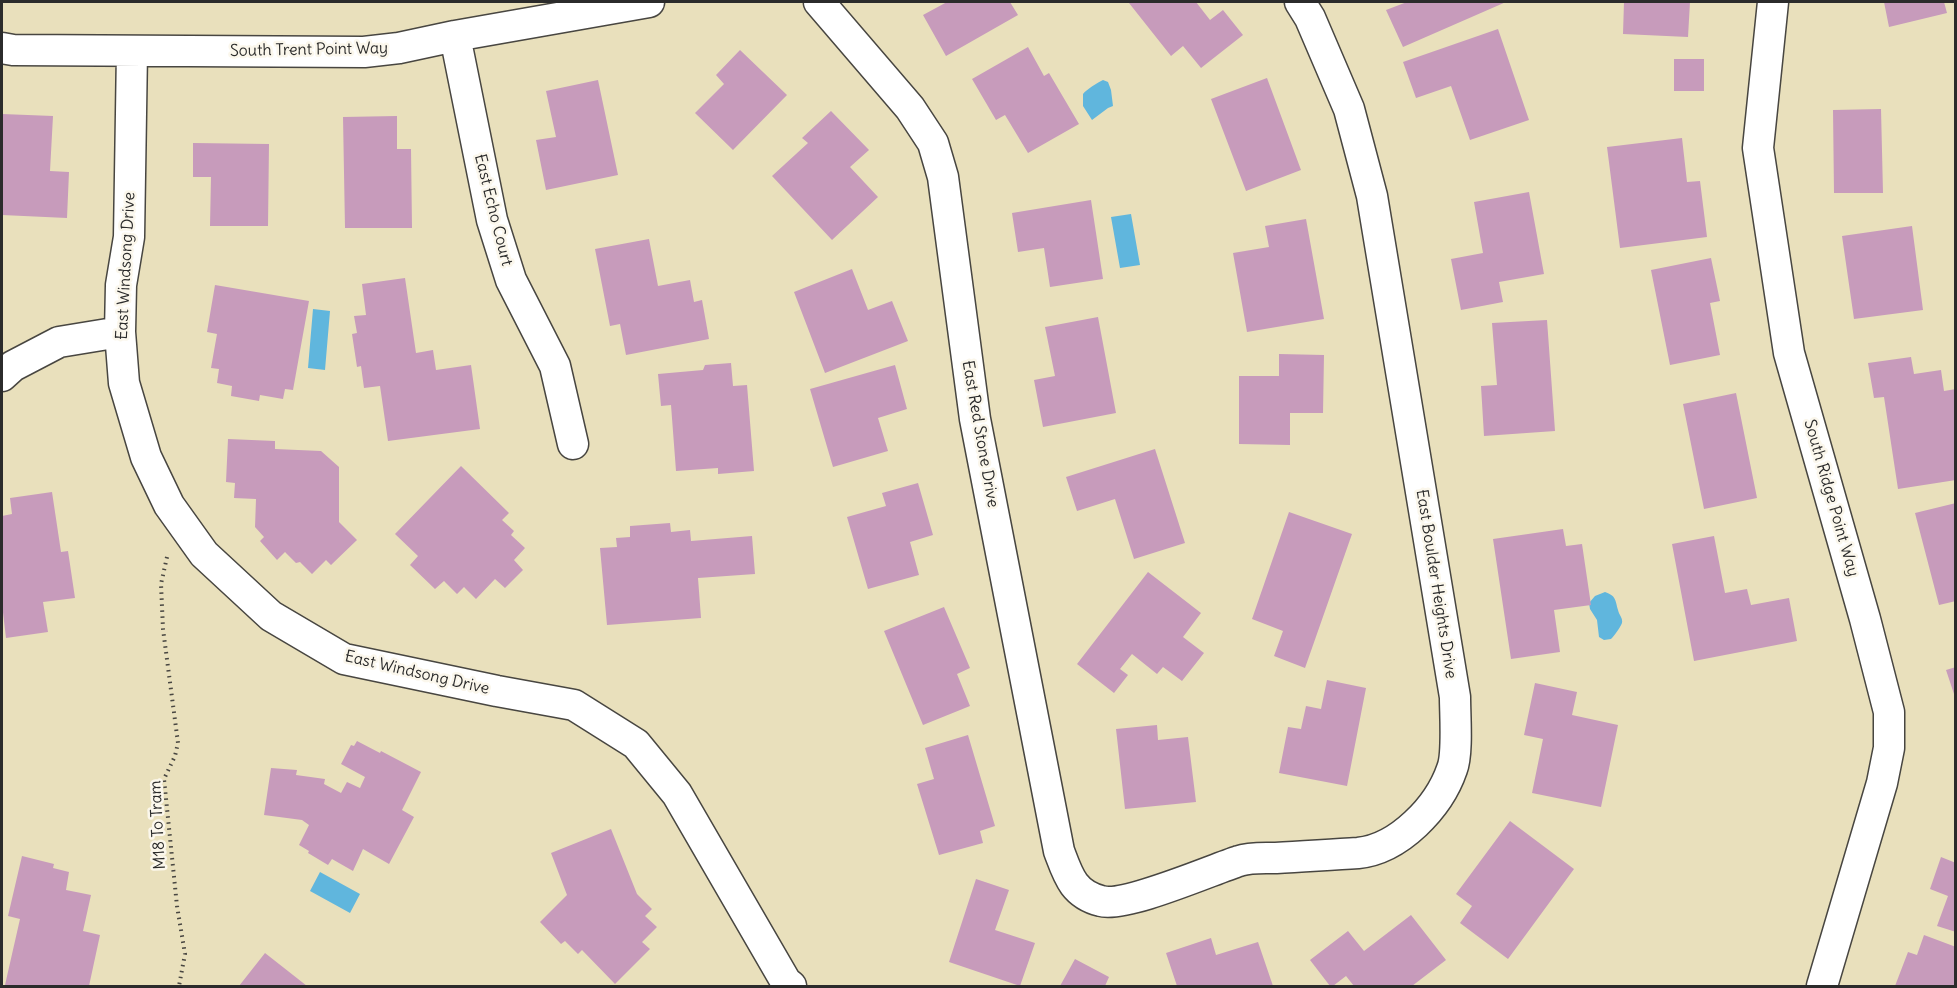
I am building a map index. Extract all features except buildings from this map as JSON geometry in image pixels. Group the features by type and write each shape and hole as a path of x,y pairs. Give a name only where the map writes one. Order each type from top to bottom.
{"street":[{"name":"South Trent Point Way","path":"2,48 13,50 364,52 399,48 649,2"},
{"name":"East Red Stone Drive","path":"819,2 910,108 933,143 943,177 975,419 1059,851 1071,881 1085,894"},
{"name":"East Boulder Heights Drive","path":"1085,894 1102,902 1133,899 1243,860 1361,853 1380,847 1414,826 1437,798 1453,768 1456,732 1455,697 1372,196 1349,110 1310,18 1300,2"},
{"name":"South Ridge Point Way","path":"1773,2 1758,148 1789,352 1889,712 1889,748 1882,783 1822,987"},
{"name":"East Echo Court","path":"455,36 492,220 511,280 555,366 573,444"},
{"name":"East Windsong Drive","path":"132,51 129,237 122,285 120,332 124,382 146,457 169,505 204,554 271,616 344,659 574,705 636,744 677,794 780,972 791,987"},
{"path":"2,376 12,366 59,342 120,332"}],"path":[{"name":"M18 To Tram","path":"167,557 161,584 163,629 178,743 175,756 164,779 177,906 186,954 179,987"}],"water":[{"path":"1103,80 1108,82 1113,106 1092,120 1083,106 1083,94"},
{"path":"1131,214 1140,265 1120,268 1111,217"},
{"path":"313,309 330,311 325,370 308,368"},
{"path":"1605,592 1614,598 1622,623 1611,639 1604,640 1599,637 1597,620 1589,603 1595,596"},
{"path":"320,872 360,894 350,913 310,891"}]}
